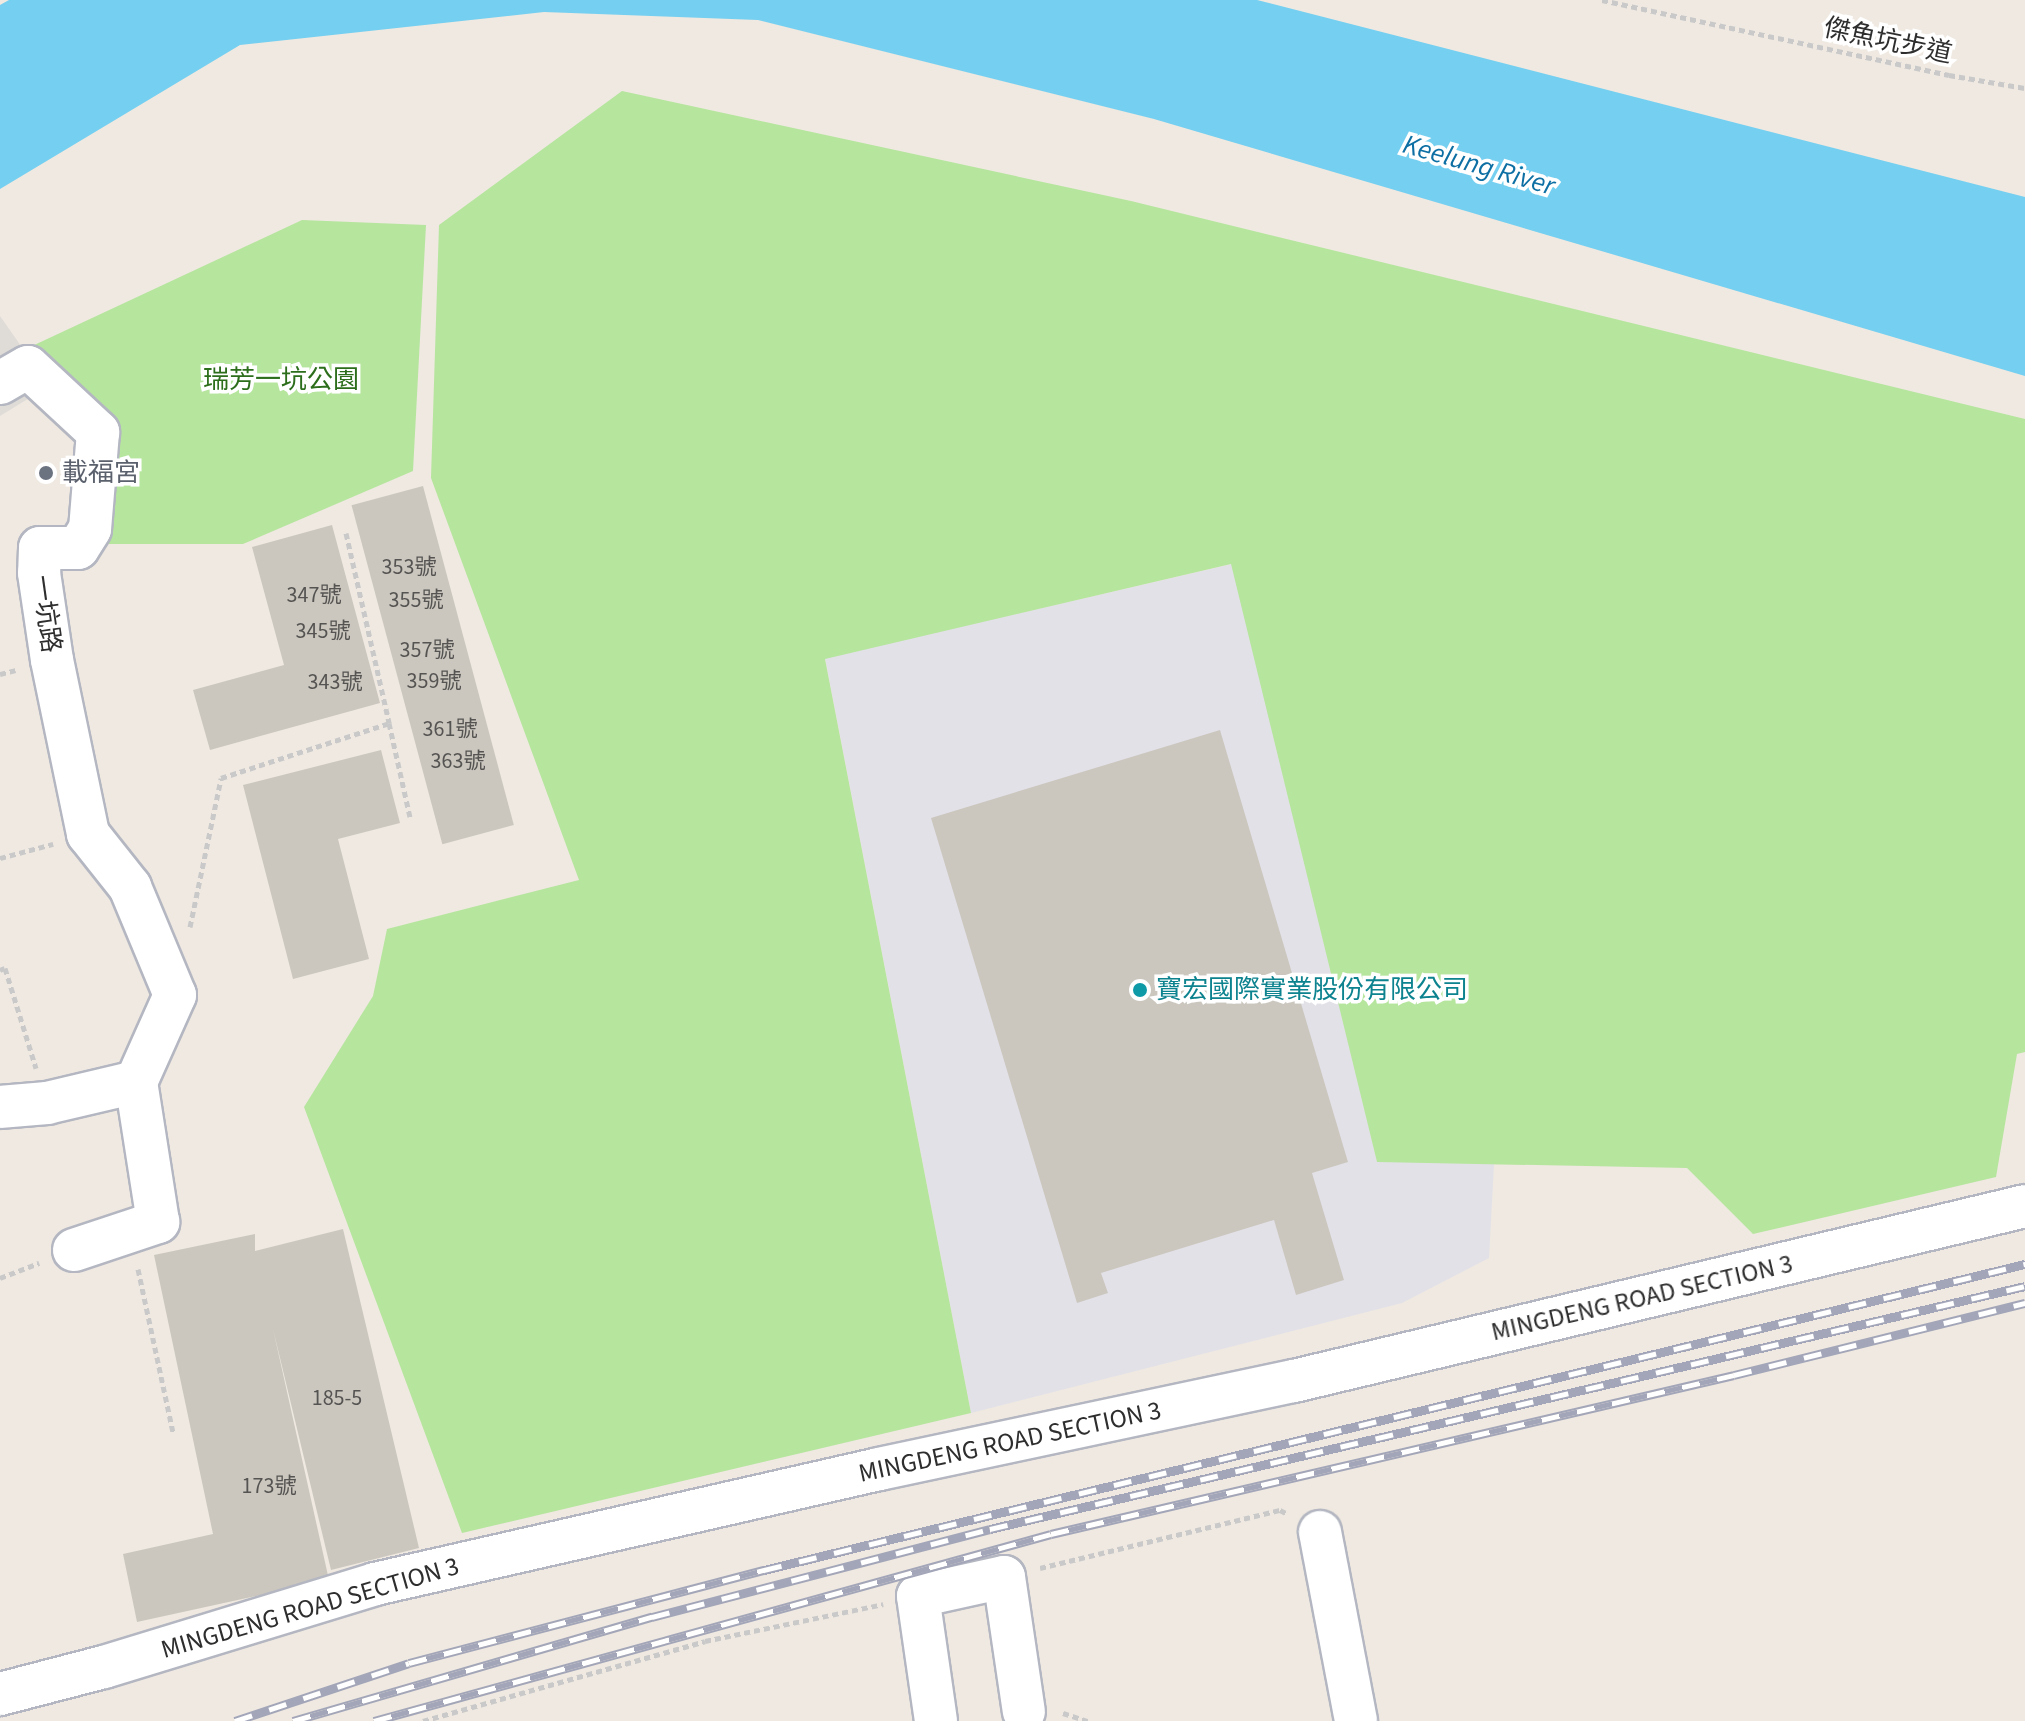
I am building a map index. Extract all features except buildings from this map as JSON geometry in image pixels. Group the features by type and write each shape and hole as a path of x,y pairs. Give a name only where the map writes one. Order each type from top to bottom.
{"street":[{"name":"一坑路","path":"14,375 98,432 90,529 78,548 40,548 39,573 52,660 88,834 130,887 175,995 136,1082"},
{"path":"0,1107 47,1103 136,1082 158,1222 74,1250"},
{"name":"MINGDENG ROAD SECTION 3","path":"0,1694 104,1667 375,1584 879,1469 1294,1381 2025,1206"},
{"path":"1320,1532 1356,1721"},
{"path":"936,1721 918,1596 1004,1577 1024,1712"}],"path":[{"name":"傑魚坑步道","path":"1602,0 1949,75 2025,88"},
{"path":"346,533 410,817"},
{"path":"189,933 221,778 389,723"},
{"path":"0,858 88,834"},
{"path":"0,970 5,968 47,1103"},
{"path":"130,1231 173,1432"},
{"path":"1004,1577 1280,1510 1320,1532"},
{"path":"423,1721 705,1641 918,1596"}],"shaded area":[{"path":"0,316 49,386 0,416"},
{"path":"1232,564 1377,1161 1494,1164 1489,1258 1402,1303 971,1413 825,658"}],"green space":[{"path":"622,91 1131,201 2025,419 2025,1052 2017,1054 1996,1177 1753,1234 1687,1168 1377,1162 1231,564 825,659 971,1413 462,1533 304,1107 373,996 387,929 579,880 431,478 439,225"},
{"name":"瑞芳一坑公園","path":"302,220 426,225 413,471 243,544 100,544 117,429 30,347"}],"water":[{"name":"Keelung River","path":"9,0 1257,0 2025,197 2025,376 1154,119 758,20 544,12 240,45 0,189 0,5"}],"railway":[{"path":"235,1721 409,1663 764,1570 2025,1264"},
{"path":"293,1721 652,1617 990,1529 2025,1286"},
{"path":"374,1721 1051,1534 1734,1375 2025,1303"}],"place":[{"name":"載福宮","path":"46,473"},
{"name":"寶宏國際實業股份有限公司","path":"1140,990"}]}
